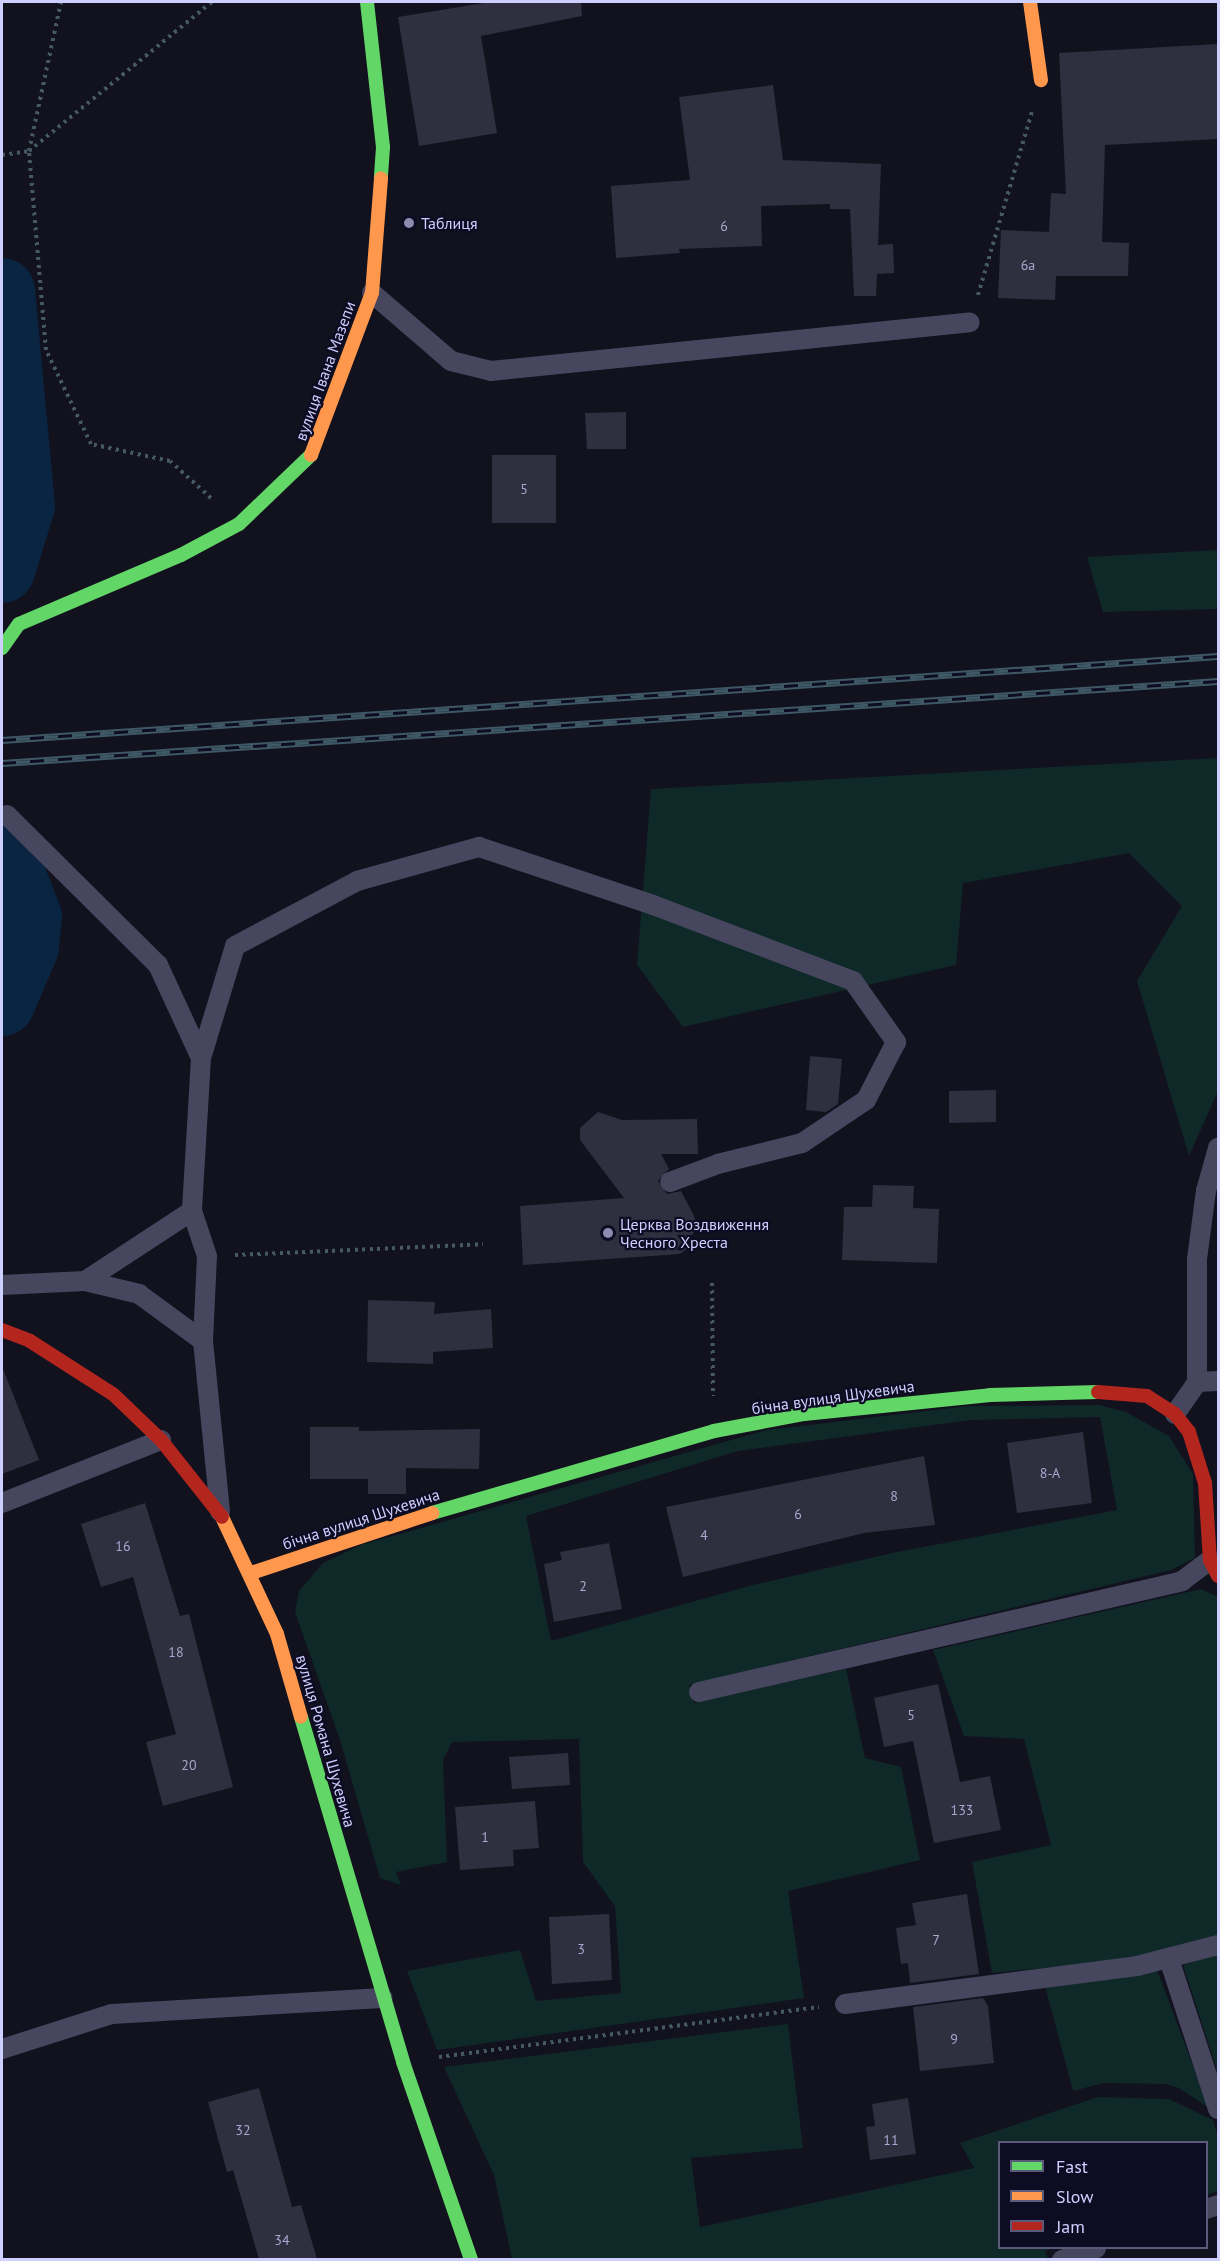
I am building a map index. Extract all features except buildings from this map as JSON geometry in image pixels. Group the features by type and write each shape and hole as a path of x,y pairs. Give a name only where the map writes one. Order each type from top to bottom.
{"street":[{"name":"вулиця Івана Мазепи","path":"2,648 19,624 181,555 239,524 310,459 372,293 383,147 367,2"},
{"path":"1030,2 1041,80"},
{"name":"вулиця Романа Шухевича","path":"2,1330 30,1341 113,1394 161,1440 221,1516 251,1573 277,1634 383,1998 471,2259"},
{"name":"бічна вулиця Шухевича","path":"251,1573 354,1536 714,1431 804,1414 990,1395 1094,1392 1147,1396 1174,1414 1189,1432 1201,1462 1214,1568"}],"lane":[{"path":"372,293 451,361 492,371 970,322"},
{"path":"7,815 158,965 201,1058"},
{"path":"221,1516 203,1341 207,1256 192,1211 201,1058 235,946 357,880 479,847 653,905 853,981 896,1042 866,1100 802,1143 718,1164 670,1182"},
{"path":"1174,1414 1197,1382 1197,1258 1206,1191 1218,1148"},
{"path":"85,1281 192,1211"},
{"path":"2,1285 85,1281 139,1294 203,1341"},
{"path":"1197,1382 1218,1381"},
{"path":"2,1503 161,1440"},
{"path":"699,1692 1182,1581 1214,1568"},
{"path":"845,2004 1169,1959 1218,1946"},
{"path":"1169,1959 1218,2109"},
{"path":"2,2049 112,2014 383,1998"},
{"path":"1062,2259 1090,2249"}],"path":[{"path":"61,2 28,151 46,350 91,444 170,461 239,524"},
{"path":"2,155 28,151 212,2"},
{"path":"970,322 1041,80"},
{"path":"207,1256 483,1244"},
{"path":"712,1283 714,1431"},
{"path":"403,2061 845,2004"}],"green space":[{"path":"1218,550 1218,609 1103,612 1087,557"},
{"path":"1218,758 1218,1091 1189,1156 1137,981 1182,906 1129,853 963,883 956,965 683,1027 637,965 651,789"},
{"path":"1100,1405 1126,1412 1169,1436 1193,1474 1195,1558 1171,1570 689,1685 694,1703 846,1669 865,1758 901,1767 920,1860 788,1891 804,1998 437,2050 407,1971 520,1950 536,2001 621,1993 615,1906 583,1862 579,1739 452,1742 443,1760 447,1862 396,1872 401,1885 380,1878 340,1740 295,1612 299,1591 323,1563 361,1545 767,1430 969,1406","holes":["1100,1417 1117,1510 897,1552 753,1585 551,1641 526,1516 738,1451 971,1420"]},
{"path":"1201,1589 1218,1597 1218,1935 1136,1959 992,1973 972,1862 1051,1845 1024,1739 964,1736 933,1650"},
{"path":"1218,1954 1218,2073 1183,1965"},
{"path":"1157,1970 1209,2108 1179,2088 1165,2084 1103,2083 1073,2091 1045,1986"},
{"path":"788,2024 803,2148 691,2158 700,2227 974,2168 960,2143 1098,2097 1169,2099 1213,2120 1218,2138 1218,2191 1208,2195 1208,2141 998,2141 998,2249 1051,2249 1045,2251 1048,2259 512,2259 494,2175 444,2067"}],"waterway":[{"path":"2,291 22,505 2,570"},
{"path":"2,848 29,917 26,947 2,1003"}],"railway":[{"path":"2,740 1218,656"},
{"path":"2,763 1218,681"}],"traffic: fast":[{"path":"367,2 383,147 381,178"},
{"path":"2,648 19,624 181,555 239,524 311,455"},
{"path":"432,1513 714,1431 804,1414 990,1395 1098,1392"},
{"path":"301,1717 403,2062 471,2260"}],"traffic: slow":[{"path":"1030,2 1041,80"},
{"path":"311,455 372,293 381,178"},
{"path":"251,1573 432,1513"},
{"path":"222,1517 277,1634 301,1717"}],"traffic: jam":[{"path":"2,1330 30,1341 113,1394 161,1440 222,1517"},
{"path":"1098,1392 1147,1396 1175,1414 1189,1432 1205,1483 1210,1560 1218,1576"}],"place":[{"name":"Таблиця","path":"409,223"},
{"name":"Церква Воздвиження Чесного Хреста","path":"608,1233"}]}
